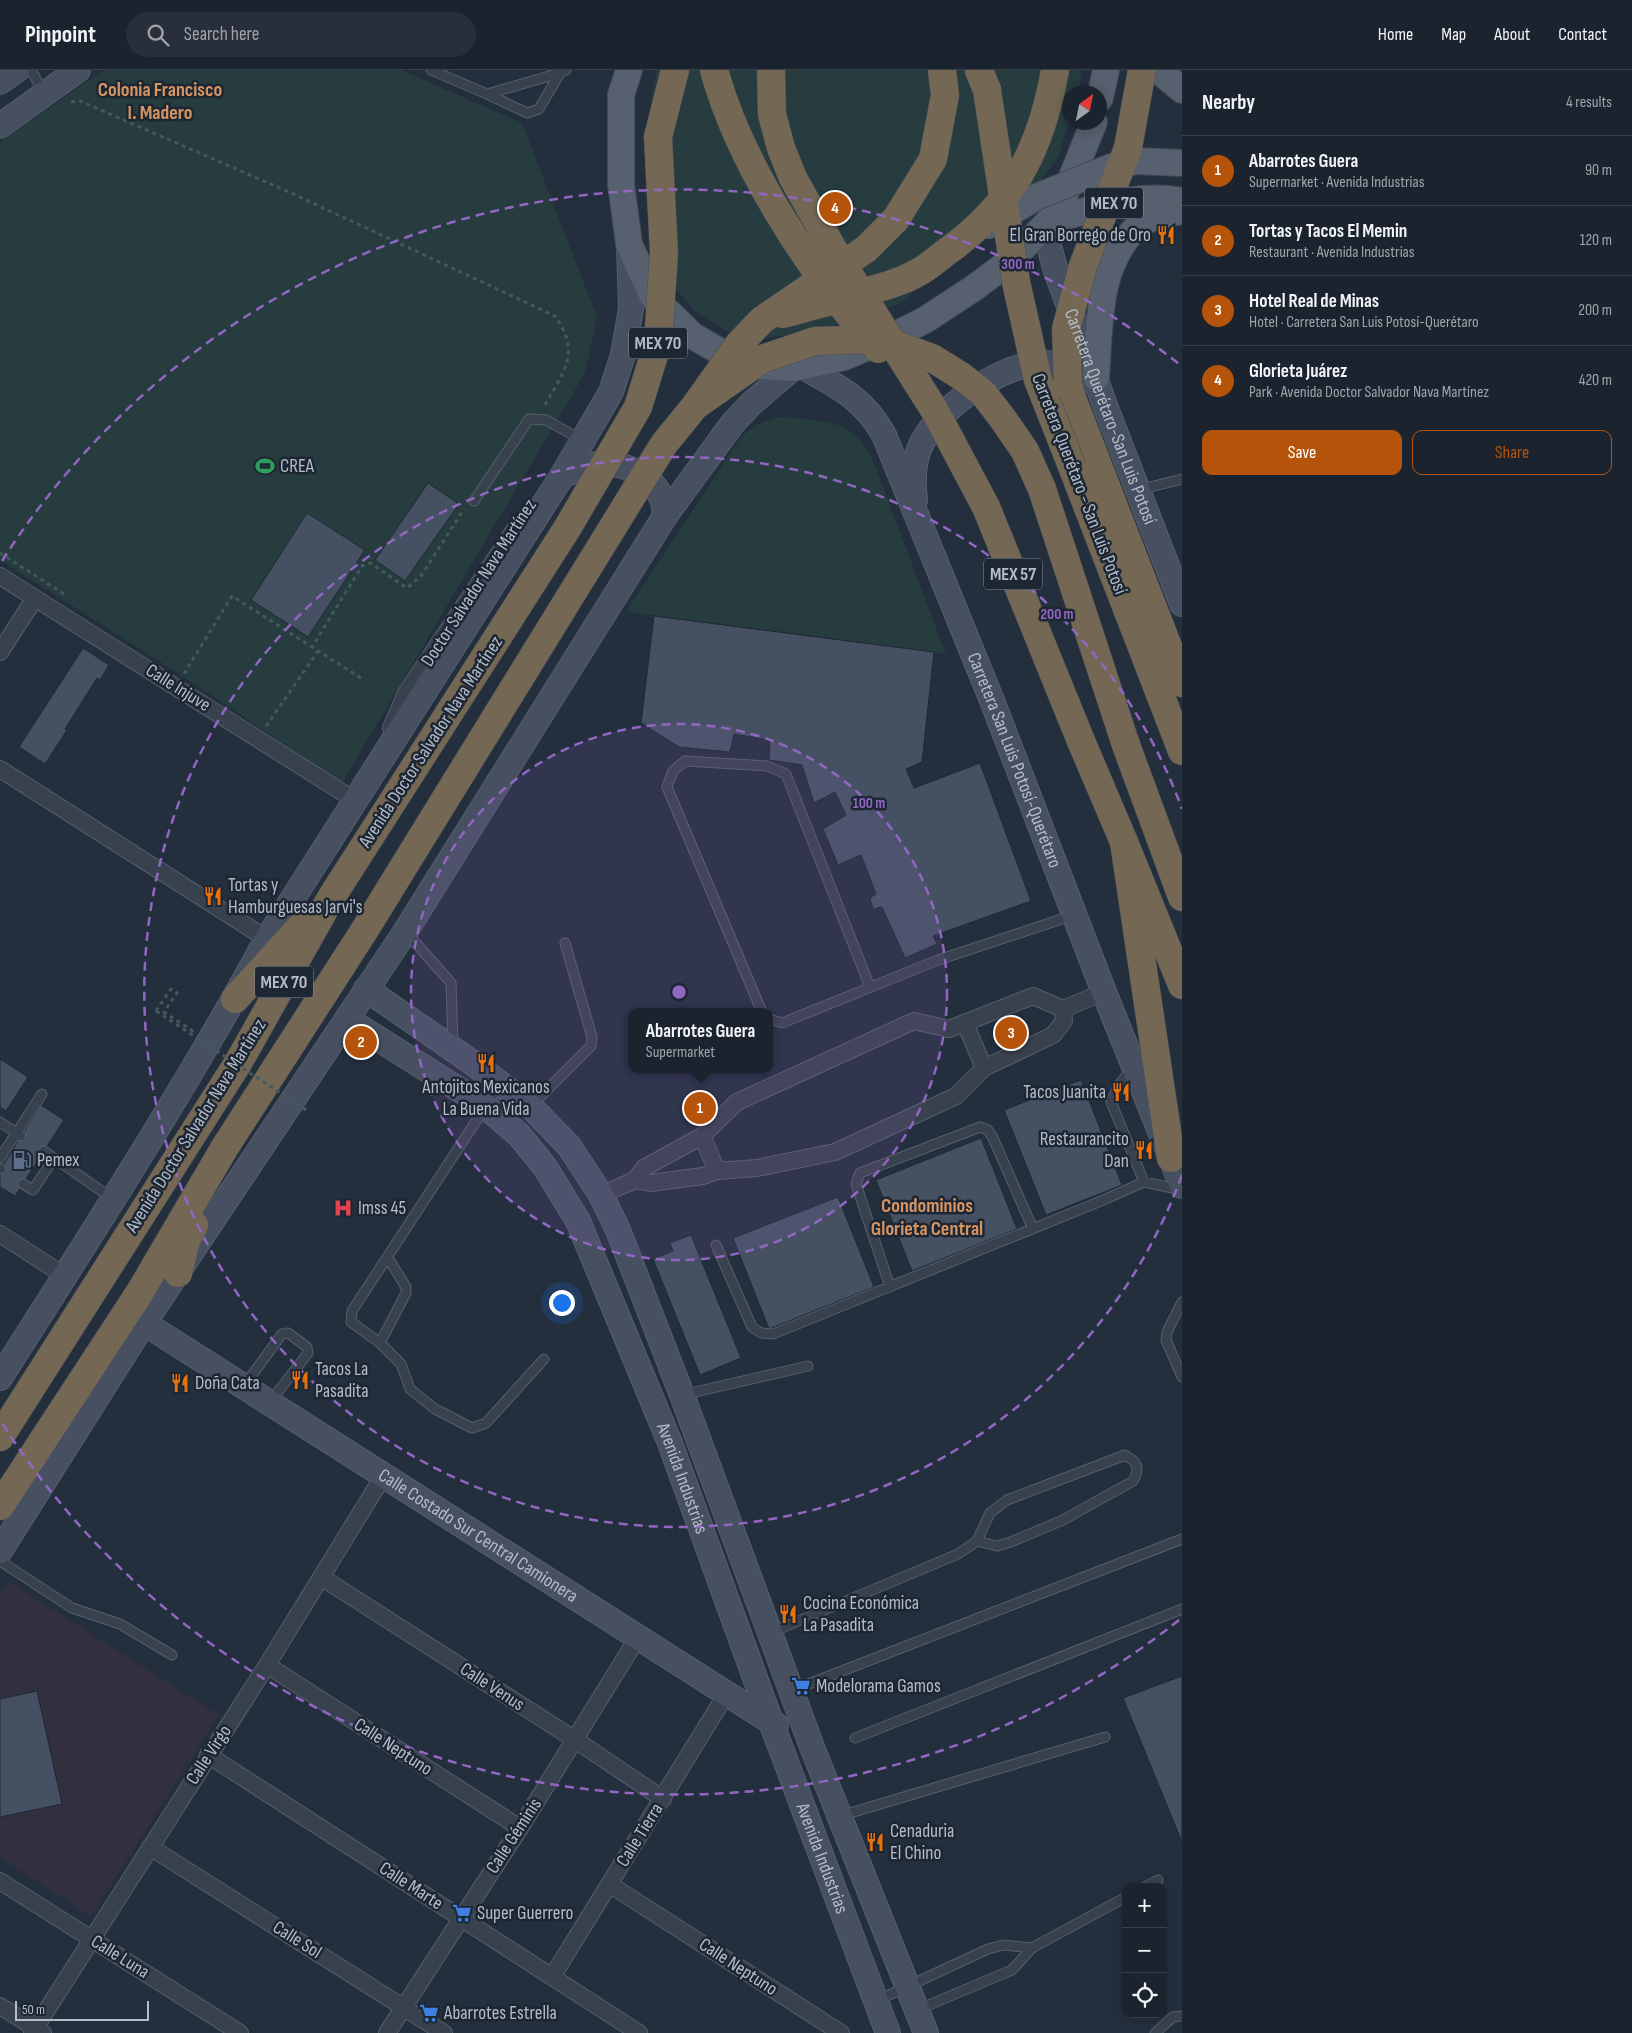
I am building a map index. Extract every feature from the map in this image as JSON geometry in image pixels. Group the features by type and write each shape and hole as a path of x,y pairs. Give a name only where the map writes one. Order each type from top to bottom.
{"highway":[{"path":"657,70 650,88 658,137"},
{"path":"658,137 675,70"},
{"path":"714,70 736,132 769,195 806,256 868,337 935,411"},
{"path":"771,70 772,114 781,148 793,178 833,249 935,411"},
{"name":"Avenida Doctor Salvador Nava Martínez","path":"0,1506 140,1292 225,1147 364,931 664,444 695,406 739,344 762,320 866,249 896,220 933,159 945,95 942,70"},
{"path":"762,320 888,285 918,273 961,242 999,205 1012,188 1025,165 1039,134 1050,94 1054,70"},
{"path":"1142,70 1128,148 1084,266 1066,329 1068,384 1182,683"},
{"name":"Carretera Querétaro - San Luis Potosí","path":"984,77 1016,282 1038,380 1182,751"},
{"name":"Avenida Doctor Salvador Nava Martínez","path":"0,1437 238,1063 331,898 568,527 638,407 658,342 664,253 658,137"},
{"path":"695,406 762,359 815,341 881,339 932,358 961,376 983,393 1025,451 1042,489 1126,745 1182,897"},
{"name":"MEX 57","path":"935,411 986,506 1182,986"},
{"path":"1124,842 1171,1158"},
{"path":"235,999 304,923 331,898"},
{"path":"178,1273 186,1241 217,1179 225,1147"}],"main road":[{"path":"0,82 17,70"},
{"path":"0,126 55,98 78,70"},
{"path":"629,70 621,82 621,184 629,244 653,297 693,336 726,355 763,366 798,367 844,356 885,340 925,320 974,288 1010,261 1046,225 1064,199 1091,130"},
{"path":"1103,85 1106,70"},
{"path":"1158,70 1182,90"},
{"path":"961,242 1036,197 1083,177 1136,161 1182,164"},
{"name":"MEX 70","path":"1046,225 1128,200 1152,198 1182,200"},
{"path":"1096,377 1102,293 1114,259 1136,227 1162,215 1182,210"},
{"name":"Carretera Querétaro-San Luis Potosí","path":"1046,225 1055,268 1106,408 1182,604"},
{"name":"Avenida Doctor Salvador Nava Martínez","path":"0,1378 209,1042 235,999 267,939 361,793 579,438 611,392 623,355 631,309 629,244"},
{"path":"916,514 915,464 920,447 942,414 990,381 1019,367 1039,362 1056,365 1078,377 1106,408"},
{"path":"0,1550 144,1323 405,932 665,516 733,423 758,398 798,367"},
{"name":"Carretera San Luis Potosí-Querétaro","path":"798,367 855,398 874,417 884,435 994,703 1074,915 1182,1186"},
{"path":"557,473 590,465 618,464 637,472 652,483 661,497 665,516"},
{"name":"Avenida Industrias","path":"366,989 530,1106 569,1146 601,1195 618,1230 682,1395 812,1747 926,2033"},
{"name":"Avenida Industrias","path":"347,1018 485,1106 519,1134 545,1168 578,1220 670,1443 771,1722 888,2033"},
{"name":"Calle Costado Sur Central Camionera","path":"144,1323 812,1747"},
{"path":"637,1361 646,1371 668,1410 690,1419"},
{"path":"800,1798 829,1789"}],"street":[{"name":"Calle Injuve","path":"0,576 361,793"},
{"path":"0,652 35,598"},
{"path":"0,769 267,939"},
{"path":"601,1195 634,1180 644,1168 702,1136 737,1102 914,1021 950,1029 1033,996 1063,1009 1104,992"},
{"path":"634,1180 651,1183 703,1176 717,1171 756,1168 835,1152 956,1096 984,1068 1053,1035 1064,1021 1063,1009"},
{"path":"965,1023 984,1068"},
{"path":"702,1136 717,1171"},
{"path":"0,1234 64,1276"},
{"name":"Calle Virgo","path":"37,2031 92,1939 267,1665 384,1475"},
{"name":"Calle Venus","path":"321,1577 574,1739 663,1799"},
{"name":"Calle Géminis","path":"387,2033 520,1828 638,1637"},
{"name":"Calle Neptuno","path":"267,1665 520,1828"},
{"name":"Calle Tierra","path":"552,1977 727,1694"},
{"name":"Calle Marte","path":"208,1755 639,2033"},
{"name":"Calle Sol","path":"150,1847 444,2033"},
{"name":"Calle Luna","path":"0,1881 240,2033"},
{"name":"Calle Neptuno","path":"609,1884 841,2033"},
{"path":"0,2006 37,2031"}],"lane":[{"path":"31,70 55,98"},
{"path":"431,70 487,94 527,114 539,109 563,71"},
{"path":"487,94 563,71"},
{"path":"471,503 528,419 546,420 579,438"},
{"path":"1138,490 1182,479"},
{"path":"760,1008 667,787 673,771 685,761 767,766 786,774 870,987"},
{"path":"773,1021 782,1024 938,960 1074,915"},
{"path":"405,932 451,984 454,1050"},
{"path":"530,1106 591,1046 592,1037 565,942"},
{"path":"1134,1066 1119,1085 1111,1102 1144,1182"},
{"path":"501,1084 388,1258 351,1317 351,1322 380,1343 401,1364 410,1389 435,1409 472,1428 486,1423 544,1360"},
{"path":"0,1158 19,1135 42,1094"},
{"path":"0,1122 19,1135"},
{"path":"890,1287 856,1184 860,1173 980,1127 988,1130 993,1138 1033,1229"},
{"path":"44,1151 113,1199"},
{"path":"23,1184 33,1190 54,1158"},
{"path":"716,1245 752,1327 761,1333 773,1334 1144,1182 1182,1190"},
{"path":"380,1343 406,1293 406,1287 388,1258"},
{"path":"1182,1302 1167,1332 1166,1340 1182,1377"},
{"path":"244,1386 282,1334 288,1332 307,1347 308,1352 270,1402"},
{"path":"682,1395 808,1366"},
{"path":"770,1633 958,1554 977,1541 990,1513 1006,1500 1125,1455 1134,1460 1138,1466 1133,1481 1063,1520 997,1546 977,1541"},
{"path":"791,1690 1182,1539"},
{"path":"0,1561 72,1608 120,1624 172,1655"},
{"path":"855,1738 1182,1610"},
{"path":"840,1816 1105,1737"},
{"path":"1152,1883 1158,1880"},
{"path":"917,2010 1012,1970 1032,1948 1122,1899"},
{"path":"876,2001 988,1949 1004,1945 1032,1948"},
{"path":"1155,2033 1173,2017 1182,2016"}],"path":[{"path":"55,98 80,101 289,192 555,316 563,328 570,350 567,366 537,420"},
{"path":"312,647 362,566 370,564 407,588 420,576 471,503"},
{"path":"193,677 185,672 232,596 361,678"},
{"path":"259,720 267,725 318,651"},
{"path":"209,1042 164,1012 177,993 171,989 156,1011 306,1110"}],"shaded area":[{"path":"9,1582 219,1715 91,1916 0,1858 0,1596"}],"green space":[{"name":"CREA","path":"104,70 401,70 522,123 597,317 585,373 342,783 181,675 0,560 0,142"},
{"path":"657,70 1082,70 1080,85 1062,85 1062,130 1067,130 1058,158 1007,222 961,242 904,302 811,333 741,340 696,312 664,276 648,194 651,100"},
{"path":"781,417 834,424 845,428 864,444 872,458 946,654 626,612 741,437 760,424"}],"building":[{"path":"428,483 459,504 405,581 375,560"},
{"path":"307,513 365,550 308,637 251,600"},
{"path":"654,616 934,652 922,762 906,769 914,788 980,763 1031,901 933,936 937,944 905,958 882,907 873,909 870,898 876,894 861,855 838,865 823,829 846,815 835,792 814,803 802,765 769,760 770,740 734,734 730,752 679,747 641,723"},
{"path":"83,648 109,665 100,680 97,678 45,764 19,747"},
{"path":"0,1059 28,1077 6,1111 0,1107"},
{"path":"1081,1080 1122,1185 1046,1215 1004,1110"},
{"name":"Pemex","path":"41,1105 64,1120 15,1196 0,1187 0,1170"},
{"path":"981,1138 1017,1229 912,1271 876,1180"},
{"path":"838,1197 874,1287 769,1329 733,1238"},
{"path":"691,1235 741,1358 700,1375 653,1259 673,1251 670,1243"},
{"path":"1182,1676 1182,1842 1123,1698"},
{"path":"37,1691 62,1804 0,1817 0,1699"}],"place":[{"name":"Glorieta Juárez","path":"835,208"},
{"name":"El Gran Borrego de Oro","path":"1166,235"},
{"name":"CREA","path":"265,466"},
{"name":"Tortas y Hamburguesas Jarvi's","path":"213,896"},
{"name":"Hotel Real de Minas","path":"1011,1033"},
{"name":"Tortas y Tacos El Memin","path":"361,1042"},
{"name":"Antojitos Mexicanos La Buena Vida","path":"486,1063"},
{"name":"Tacos Juanita","path":"1121,1092"},
{"name":"Abarrotes Guera","path":"700,1108"},
{"name":"Restaurancito Dan","path":"1144,1150"},
{"name":"Pemex","path":"22,1160"},
{"name":"Imss 45","path":"343,1208"},
{"name":"Tacos La Pasadita","path":"300,1380"},
{"name":"Doña Cata","path":"180,1383"},
{"name":"Cocina Económica La Pasadita","path":"788,1614"},
{"name":"Modelorama Gamos","path":"801,1686"},
{"name":"Cenaduria El Chino","path":"875,1842"},
{"name":"Super Guerrero","path":"462,1913"},
{"name":"Abarrotes Estrella","path":"429,2013"}],"district":[{"name":"Colonia Francisco I. Madero","path":"160,102"},
{"name":"Condominios Glorieta Central","path":"927,1218"}]}
